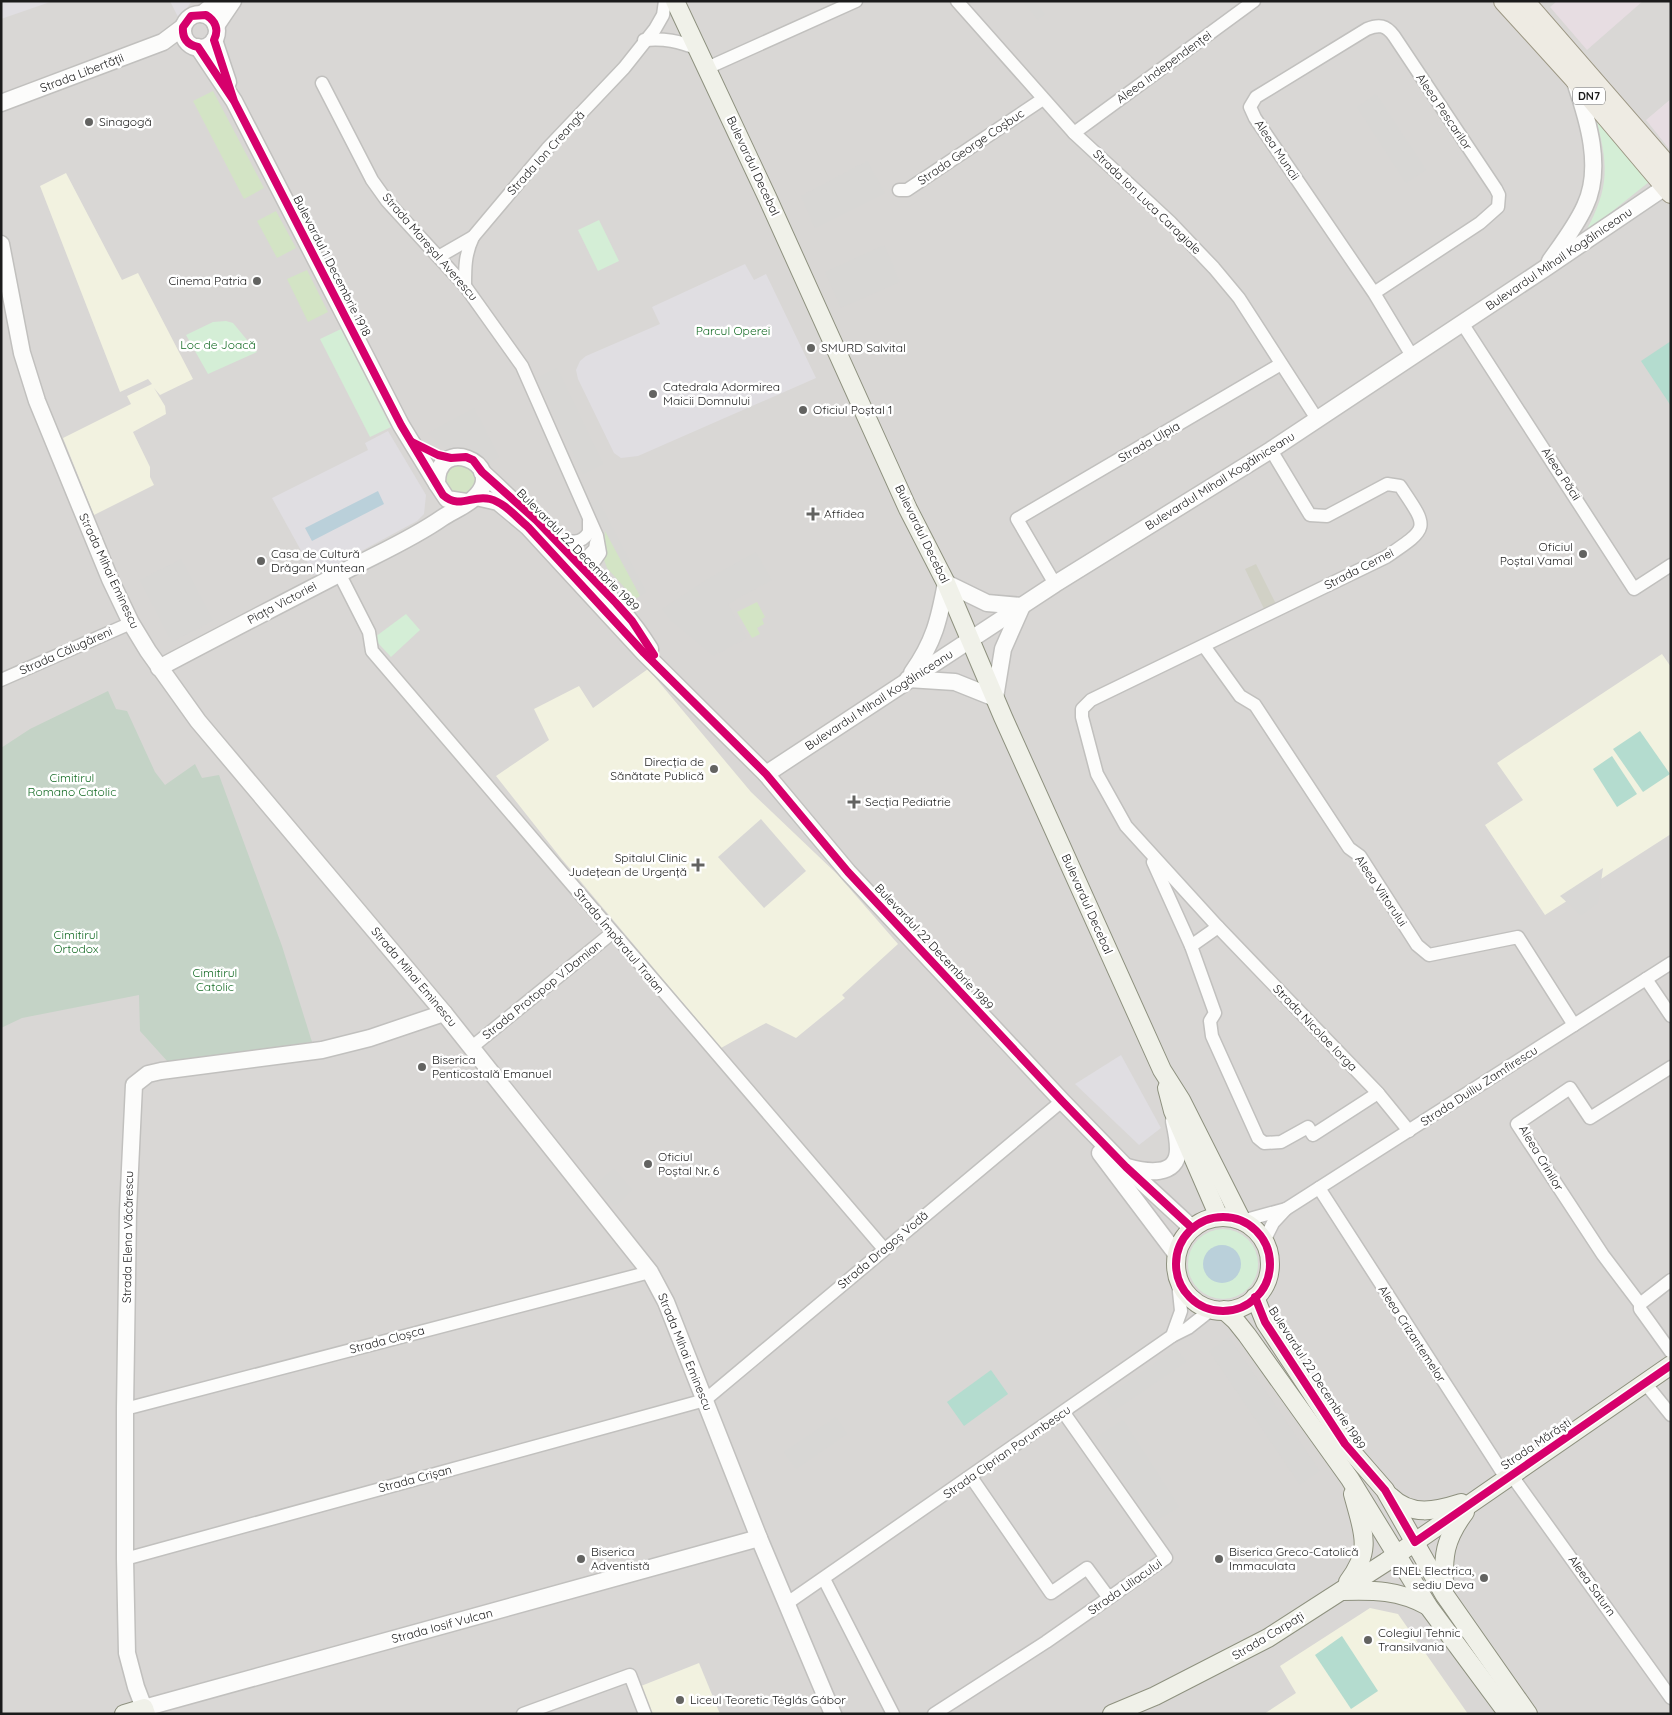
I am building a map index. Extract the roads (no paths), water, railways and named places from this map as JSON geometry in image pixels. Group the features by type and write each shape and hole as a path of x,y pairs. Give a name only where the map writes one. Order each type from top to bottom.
{"main road":[{"name":"Bulevardul Decebal","path":"675,1 908,509 946,583 995,698 1162,1070 1173,1111 1219,1217"},
{"name":"DN7","path":"1504,1 1669,183"},
{"name":"DN7","path":"1524,1 1669,183"},
{"name":"Bulevardul Decebal","path":"1162,1070 1182,1100 1242,1221"},
{"path":"1218,1310 1245,1305 1255,1297 1265,1284 1269,1268 1268,1250 1258,1233 1242,1221 1219,1217 1205,1221 1192,1228 1182,1241 1177,1264 1189,1296 1218,1310 1241,1327 1350,1479 1428,1606 1508,1714"},
{"name":"Bulevardul 22 Decembrie 1989","path":"1255,1297 1265,1322 1345,1444 1385,1490 1444,1594 1528,1714"},
{"name":"Strada Mărăști","path":"1415,1542 1474,1499 1671,1365"},
{"path":"1342,1591 1361,1563 1364,1551 1364,1537 1350,1479"},
{"path":"1385,1490 1402,1505 1421,1512 1440,1510 1474,1499"},
{"path":"1444,1594 1443,1559 1451,1530 1474,1499"},
{"name":"Strada Carpați","path":"1112,1714 1138,1709 1268,1638 1415,1542"},
{"path":"1342,1591 1394,1592 1412,1597 1428,1606"},
{"name":"Strada Iosif Vulcan","path":"124,1714 145,1711"}],"street":[{"path":"218,1 202,14 191,16 189,39 234,101"},
{"path":"189,39 207,46 233,1"},
{"name":"Strada Ion Creangă","path":"440,256 473,237 547,149 624,68 644,40 655,29 663,15 666,1"},
{"path":"707,68 856,1"},
{"name":"Strada Ion Luca Caragiale","path":"956,1 1074,133 1170,222 1214,268 1239,298 1317,419"},
{"name":"Aleea Independenței","path":"1074,133 1254,1"},
{"path":"202,14 211,18 234,101"},
{"name":"Aleea Pescarilor","path":"1374,293 1480,223 1498,207 1496,189 1390,30 1377,25"},
{"name":"Aleea Muncii","path":"1377,25 1367,29 1256,96 1250,107 1255,118 1374,293 1412,356"},
{"path":"644,40 662,38 682,42 698,49"},
{"name":"Strada Libertății","path":"1,103 163,42 189,39"},
{"path":"1544,269 1581,214 1590,194 1592,183 1590,135 1574,78"},
{"name":"Strada Mareșal Averescu","path":"322,84 372,180 387,201 466,286 522,366 598,536"},
{"name":"Strada George Coșbuc","path":"899,190 907,190 1043,99"},
{"name":"Bulevardul 1 Decembrie 1918","path":"234,101 410,441 438,487"},
{"name":"Bulevardul Mihail Kogălniceanu","path":"766,774 908,679 971,641 1054,584 1271,450 1544,269 1669,183"},
{"path":"466,286 464,262 467,249 473,237"},
{"name":"Strada Mihai Eminescu","path":"1,244 22,353 37,401 110,579 131,623 159,668 210,736 472,1047 650,1272 666,1302 759,1538 833,1714"},
{"name":"Aleea Păcii","path":"1462,323 1634,589 1671,565"},
{"name":"Strada Ulpia","path":"1054,584 1017,519 1281,364"},
{"path":"410,441 430,451 451,458 466,457 473,460 482,472 481,490 471,500 447,499 438,487"},
{"name":"Strada Cernei","path":"1091,700 1386,557 1414,538 1420,528 1421,517 1400,486 1394,484 1387,484 1328,516 1310,515 1271,450"},
{"path":"431,525 438,487 439,469 451,458"},
{"name":"Bulevardul 22 Decembrie 1989","path":"482,472 552,537 563,557 666,675 766,774 848,872 1062,1101 1126,1166 1192,1228"},
{"name":"Bulevardul 22 Decembrie 1989","path":"471,500 489,499 507,508 563,557 586,573 632,621 666,675"},
{"name":"Piața Victoriei","path":"159,668 431,525 471,500"},
{"path":"552,537 571,542 581,541 589,532 589,518"},
{"path":"563,557 586,558 595,550 598,536"},
{"path":"586,573 600,553 598,536"},
{"name":"Strada Împăratul Traian","path":"339,573 369,632 372,651 884,1250"},
{"path":"946,583 987,603 1022,606 1003,649 995,698 955,682 908,679 931,642 946,583"},
{"name":"Strada Călugăreni","path":"1,680 131,623"},
{"name":"Aleea Viitorului","path":"1204,646 1240,696 1256,705 1349,848 1360,856 1417,945 1428,955 1518,937 1574,1025"},
{"name":"Strada Nicolae Iorga","path":"1091,700 1082,709 1082,717 1097,774 1126,826 1218,927 1378,1093 1409,1131"},
{"path":"1148,850 1191,946 1215,1013 1210,1021 1212,1036 1254,1129 1264,1143 1281,1142 1308,1127 1313,1135 1378,1093"},
{"path":"1191,946 1218,927"},
{"name":"Strada Protopop V.Damian","path":"472,1047 612,933"},
{"name":"Strada Duiliu Zamfirescu","path":"1286,1209 1671,962"},
{"path":"1646,979 1671,1016"},
{"name":"Strada Elena Văcărescu","path":"145,1711 127,1653 125,1559 128,1211 134,1086 148,1074 329,1048 370,1038 444,1013"},
{"name":"Aleea Crinilor","path":"1671,1067 1590,1118 1570,1088 1517,1124 1603,1255 1640,1304 1640,1309 1671,1352"},
{"name":"Bulevardul 22 Decembrie 1989","path":"1062,1101 1177,1264"},
{"name":"Strada Dragoș Vodă","path":"705,1400 1062,1101"},
{"path":"1126,1166 1144,1172 1154,1172 1169,1168 1174,1162 1178,1150 1173,1111"},
{"name":"Aleea Crizantemelor","path":"1319,1188 1510,1476"},
{"path":"1242,1221 1286,1209"},
{"path":"1264,1241 1273,1224 1286,1209"},
{"path":"1172,1336 1181,1311 1177,1264"},
{"name":"Strada Cloșca","path":"125,1409 650,1272"},
{"path":"1640,1304 1671,1280"},
{"name":"Strada Ciprian Porumbescu","path":"786,1604 1064,1413 1172,1336 1218,1310"},
{"path":"1645,1383 1671,1415"},
{"name":"Strada Crișan","path":"125,1559 705,1400"},
{"name":"Strada Liliacului","path":"934,1714 1166,1558 1064,1413"},
{"name":"Aleea Saturn","path":"1510,1476 1517,1483 1671,1698"},
{"path":"971,1477 1052,1593 1087,1568 1109,1598"},
{"name":"Strada Iosif Vulcan","path":"145,1711 759,1538"},
{"path":"824,1579 893,1714"},
{"path":"523,1714 630,1675 645,1714"}],"water":[{"path":"378,491 384,504 312,541 305,528"},
{"path":"1222,1245 1236,1250 1241,1264 1236,1278 1222,1283 1208,1278 1203,1264 1208,1250"}],"place":[{"name":"Sinagogă","path":"89,122"},
{"name":"Cinema Patria","path":"257,281"},
{"name":"SMURD Salvital","path":"811,348"},
{"name":"Catedrala Adormirea Maicii Domnului","path":"653,394"},
{"name":"Oficiul Poștal 1","path":"803,410"},
{"name":"Affidea","path":"813,514"},
{"name":"Oficiul Poștal Vamal","path":"1583,554"},
{"name":"Casa de Cultură Drăgan Muntean","path":"261,561"},
{"name":"Direcția de Sănătate Publică","path":"714,769"},
{"name":"Secția Pediatrie","path":"854,802"},
{"name":"Spitalul Clinic Județean de Urgență","path":"698,865"},
{"name":"Biserica Penticostală Emanuel","path":"422,1067"},
{"name":"Oficiul Poștal Nr. 6","path":"648,1164"},
{"name":"Biserica Adventistă","path":"581,1559"},
{"name":"Biserica Greco-Catolică Immaculata","path":"1219,1559"},
{"name":"ENEL Electrica, sediu Deva","path":"1484,1578"},
{"name":"Colegiul Tehnic Transilvania","path":"1368,1640"},
{"name":"Liceul Teoretic Téglás Gábor","path":"680,1700"}],"park label":[{"name":"Parcul Operei","path":"733,331"},
{"name":"Loc de Joacă","path":"218,345"},
{"name":"Cimitirul Romano Catolic","path":"72,785"},
{"name":"Cimitirul Ortodox","path":"76,942"},
{"name":"Cimitirul Catolic","path":"215,980"}]}
